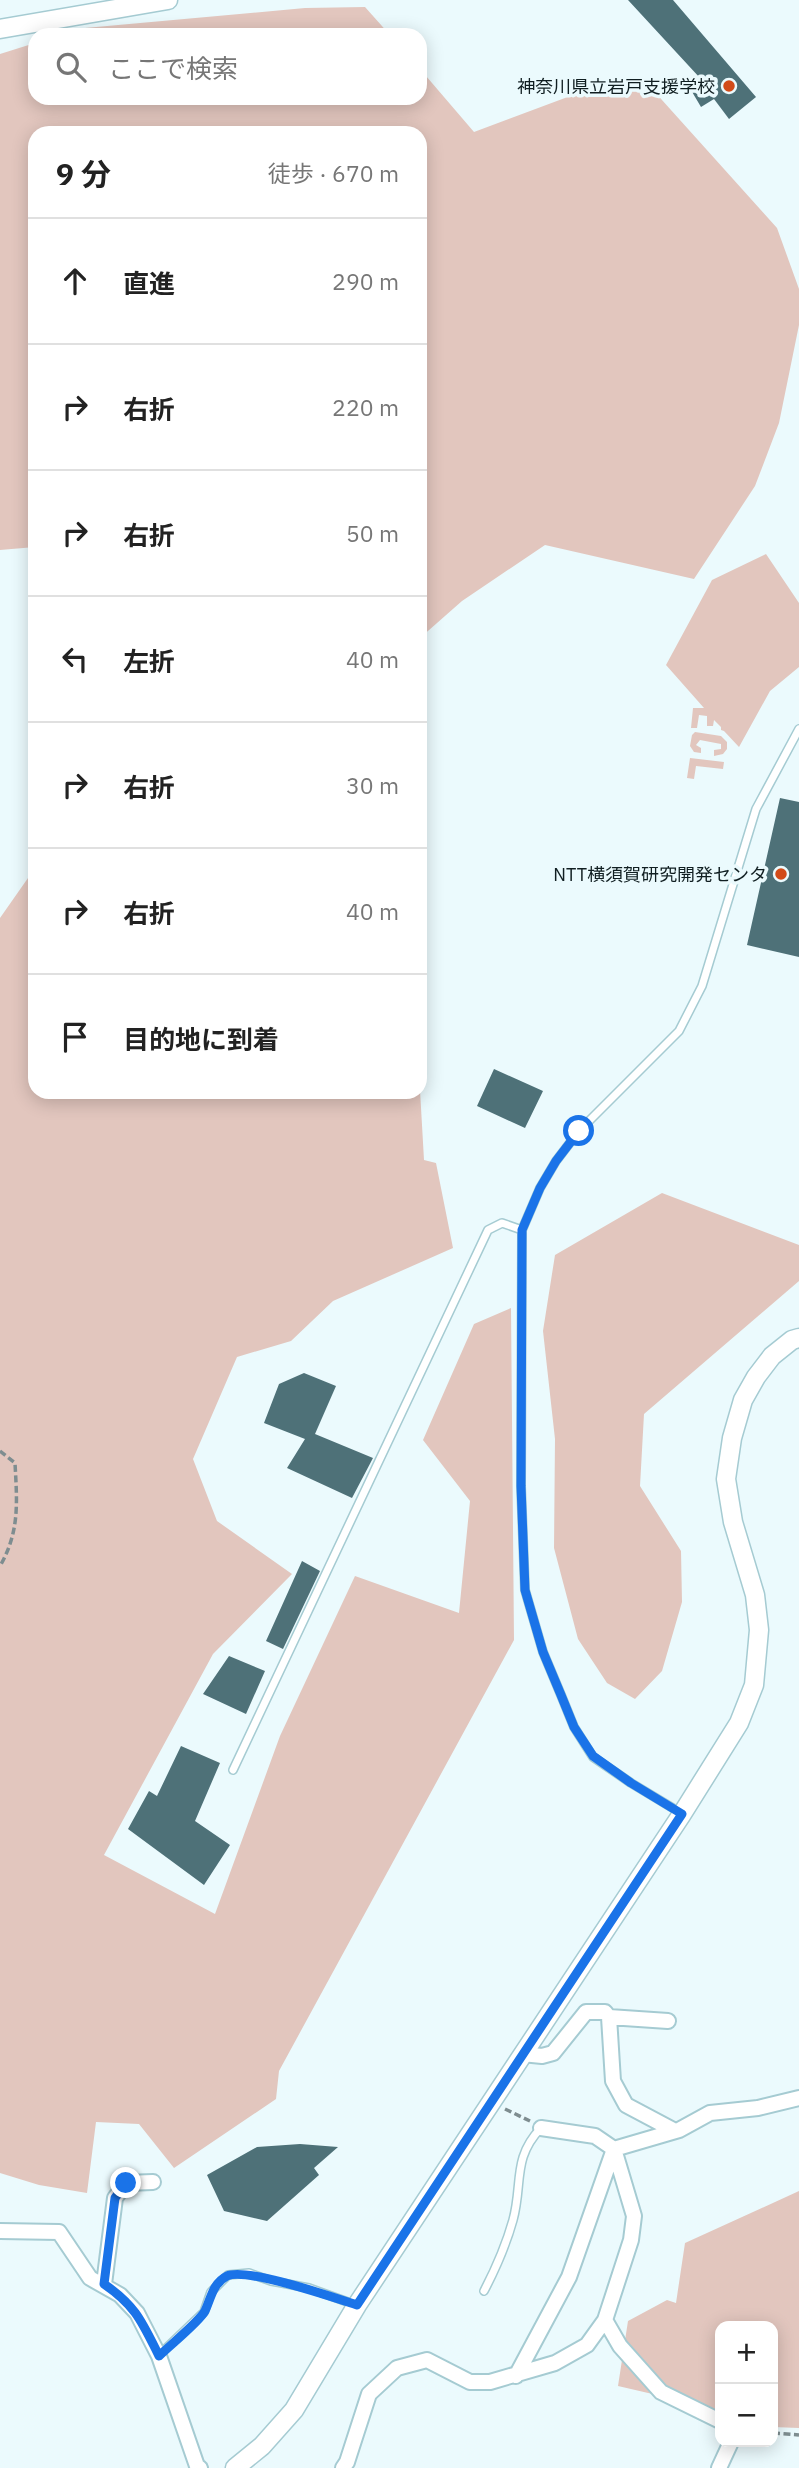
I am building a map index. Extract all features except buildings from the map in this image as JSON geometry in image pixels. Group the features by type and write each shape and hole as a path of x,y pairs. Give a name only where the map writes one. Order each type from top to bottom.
{"street":[{"path":"0,29 168,0"},
{"path":"235,2468 262,2446 294,2410 357,2305 682,1814 739,1723 754,1685 760,1630 755,1595 733,1522 726,1479 732,1438 743,1400 756,1377 772,1356 792,1340 799,1338"},
{"path":"522,2054 542,2056 552,2053 586,2012 605,2012 610,2017 668,2021"},
{"path":"610,2017 612,2081 626,2105 675,2132"},
{"path":"614,2149 675,2132 710,2113 758,2108 799,2098"},
{"path":"343,2468 369,2394 397,2368 427,2360 470,2382 490,2382 516,2376 555,2363 587,2345 605,2320 631,2241 634,2216 614,2149 595,2136 541,2128"},
{"path":"516,2376 569,2277 614,2149"},
{"path":"104,2284 115,2198 126,2183 153,2182"},
{"path":"0,2231 59,2232 90,2278 120,2295 138,2313 159,2356 196,2467"},
{"path":"605,2320 620,2346 661,2392 715,2419"},
{"path":"719,2468 729,2447"}],"lane":[{"path":"682,1814 593,1756 574,1727 543,1652 525,1590 520,1473 522,1230 540,1188 571,1141 678,1031 702,986 756,809 799,729"},
{"path":"233,1770 488,1230 502,1223 522,1230"},
{"path":"484,2291 503,2254 514,2217 520,2164 528,2141 541,2128"},
{"path":"159,2356 204,2312 211,2292 228,2275 249,2273 271,2281 309,2288 357,2305"}],"path":[{"path":"0,1451 15,1463 17,1497 15,1531 0,1566"},
{"path":"490,2103 541,2128"},
{"path":"778,2433 799,2435"}],"shaded area":[{"path":"365,7 384,28 85,28 305,8"},
{"path":"28,45 28,105 427,105 427,77 474,132 581,92 653,90 777,228 799,289 799,325 779,423 755,486 694,579 545,545 462,601 427,632 427,126 28,126 28,548 0,550 0,54"},
{"path":"766,554 799,603 799,667 770,691 739,747 714,720 713,726 707,726 707,716 699,715 697,728 691,728 693,708 704,708 666,665 712,580"},
{"path":"695,732 721,736 727,742 727,749 723,754 714,756 714,750 721,749 721,744 700,740 696,745 701,748 701,753 694,752 690,746"},
{"path":"690,758 724,762 723,769 696,766 694,779 687,778"},
{"path":"28,878 28,1099 421,1099 424,1160 436,1163 453,1248 333,1301 291,1341 237,1357 193,1459 217,1521 292,1574 213,1654 104,1855 215,1914 280,1736 355,1576 459,1613 470,1501 423,1440 474,1324 511,1308 514,1640 279,2071 276,2099 174,2168 139,2124 96,2122 87,2193 39,2185 0,2173 0,918"},
{"path":"662,1193 799,1245 799,1281 644,1414 640,1486 681,1551 682,1602 662,1671 635,1699 607,1683 578,1639 554,1548 555,1439 543,1331 555,1255"},
{"path":"799,2191 799,2428 778,2427 778,2321 715,2321 715,2415 687,2402 618,2386 628,2321 667,2300 676,2303 685,2243"}],"place":[{"name":"神奈川県立岩戸支援学校","path":"729,86"},
{"name":"NTT横須賀研究開発センタ","path":"781,874"}],"route":[{"path":"126,2183 115,2198 104,2284 138,2313 159,2356 204,2312 211,2292 228,2275 249,2273 271,2281 309,2288 357,2305 682,1814 593,1756 574,1727 543,1652 525,1590 520,1369 522,1230 540,1188 579,1131"}]}
